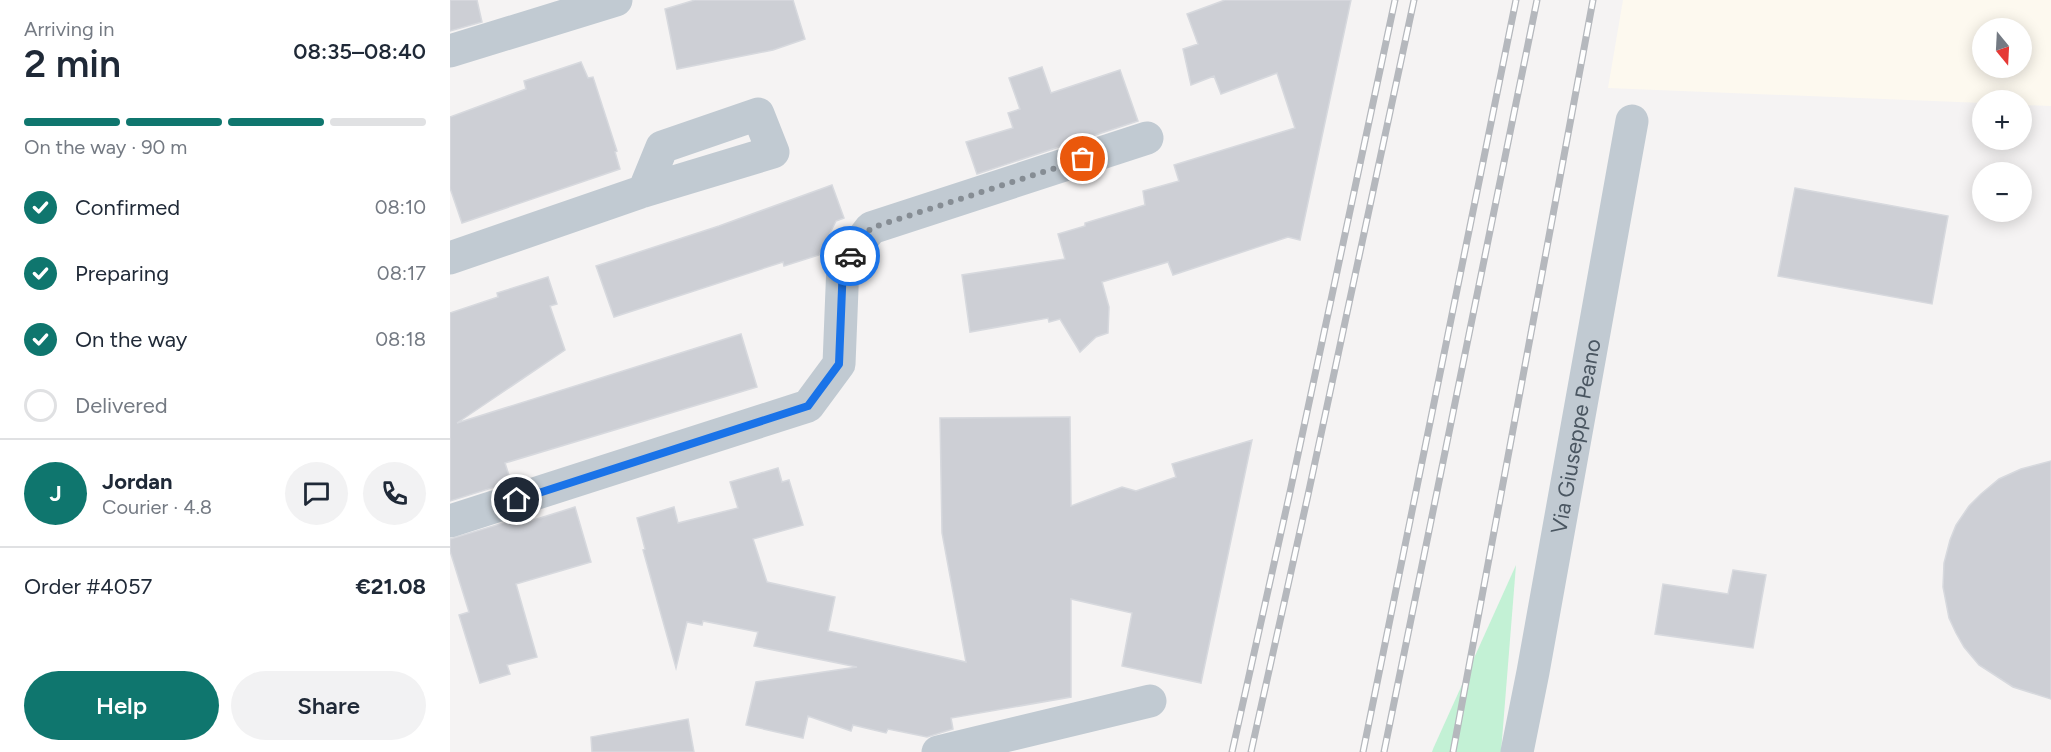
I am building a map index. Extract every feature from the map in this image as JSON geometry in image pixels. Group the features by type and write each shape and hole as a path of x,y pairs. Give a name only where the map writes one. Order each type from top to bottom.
{"street":[{"path":"450,51 616,0"},
{"name":"Via Giuseppe Peano","path":"1517,752 1632,121"},
{"path":"450,521 808,406 839,364 843,264 871,228 1147,138"},
{"path":"450,258 644,191"},
{"path":"938,752 1150,701"}],"shaded area":[{"path":"1623,0 2051,0 2051,106 2032,105 2032,90 1972,90 1972,103 1608,88"}],"green space":[{"path":"1516,565 1501,752 1432,752 1433,749"}],"building":[{"path":"450,0 477,0 482,22 450,31"},
{"path":"695,0 793,0 805,39 773,50 677,69 665,9"},
{"path":"1225,0 1351,0 1300,240 1288,237 1173,275 1168,262 1102,282 1109,307 1108,333 1096,337 1080,352 1060,319 1049,322 1048,318 970,332 962,275 1065,259 1058,234 1085,226 1085,223 1145,205 1143,191 1179,181 1174,165 1295,128 1277,73 1221,94 1214,76 1191,85 1183,49 1198,44 1187,14"},
{"path":"581,62 588,78 593,77 617,151 615,152 620,169 462,223 450,188 450,117 526,89 524,81"},
{"path":"1042,67 1051,93 1120,70 1138,121 977,174 966,142 1013,128 1008,113 1020,109 1009,78"},
{"path":"832,185 844,218 836,221 819,255 784,266 783,262 614,317 596,266 719,226"},
{"path":"1795,188 1948,216 1932,304 1778,276"},
{"path":"548,277 557,304 550,306 565,350 457,423 741,334 757,387 505,463 511,482 450,501 450,313 498,297 497,293"},
{"path":"1070,417 1071,506 1122,487 1136,491 1176,477 1172,464 1252,440 1201,683 1122,666 1132,613 1071,599 1071,697 951,718 953,729 927,737 888,729 886,733 853,725 851,731 808,716 803,738 746,725 756,682 857,667 754,646 758,632 703,621 702,625 687,622 676,668 643,550 645,549 637,518 674,507 678,523 738,508 730,482 778,468 782,482 789,480 803,525 753,539 767,582 835,597 828,631 966,662 942,533 940,418"},
{"path":"2051,461 2051,699 2013,687 1979,665 1964,647 1949,618 1943,587 1944,563 1950,540 1956,525 1969,506 1999,479 2021,469"},
{"path":"575,507 591,562 516,584 537,657 507,665 510,674 480,683 459,615 469,612 450,551 450,539 523,517 524,523"},
{"path":"1733,570 1766,575 1753,648 1655,634 1663,584 1728,594"},
{"path":"688,719 694,752 592,752 591,737"}],"railway":[{"path":"1232,752 1395,0"},
{"path":"1251,752 1414,0"},
{"path":"1363,752 1516,0"},
{"path":"1384,752 1537,0"},
{"path":"1453,752 1593,0"}],"way so far":[{"path":"850,256 871,228 1083,159"}],"route":[{"path":"517,500 808,406 839,364 843,264 850,256"}]}
